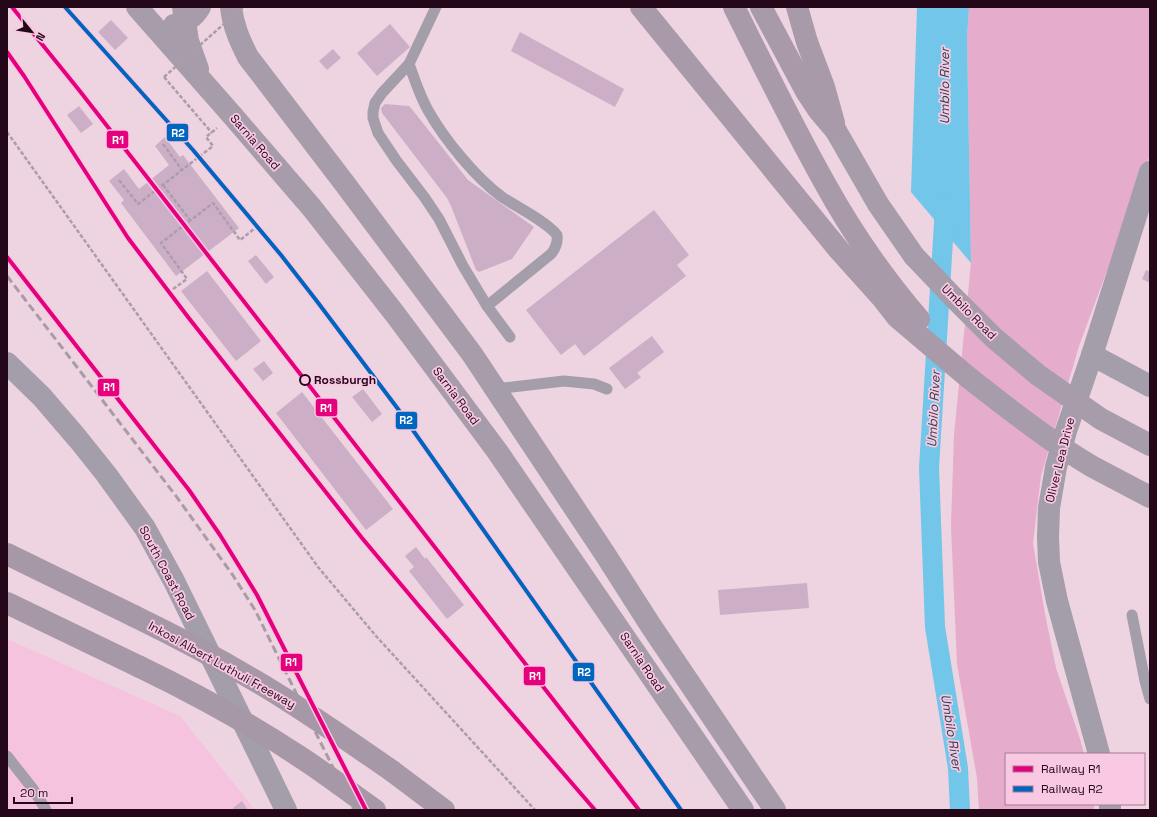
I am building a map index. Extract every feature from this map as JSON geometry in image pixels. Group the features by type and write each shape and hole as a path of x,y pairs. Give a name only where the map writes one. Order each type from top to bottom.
{"highway":[{"path":"641,7 839,250 883,299 900,309 969,378"},
{"path":"734,7 827,187 900,309"},
{"path":"761,7 807,93 819,111 836,131"},
{"path":"797,7 807,42 824,87 836,131"},
{"name":"Inkosi Albert Luthuli Freeway","path":"7,554 189,643 255,681 297,707 392,771 444,810"},
{"path":"7,603 189,691 270,737 298,755 375,810"}],"main road":[{"name":"Sarnia Road","path":"136,7 207,86 312,208 396,314 497,451 743,810"},
{"path":"154,26 171,25 184,15 195,14 200,7"},
{"path":"230,7 239,39 248,57 472,354 651,626 775,810"},
{"path":"184,15 190,48 207,86"},
{"name":"Umbilo Road","path":"836,131 878,204 914,256 953,298 994,338 1038,375 1101,419 1150,445"},
{"path":"969,378 1024,421 1058,445 1093,467 1150,497"}],"street":[{"name":"Oliver Lea Drive","path":"1099,753 1057,602 1049,562 1049,508 1056,467 1066,430 1092,355 1150,172"},
{"path":"1092,355 1150,386"},
{"name":"South Coast Road","path":"7,363 42,398 78,439 106,474 144,528 174,581 286,810"}],"lane":[{"path":"436,7 409,64 382,93 375,103 373,112 375,126 396,160 439,219 463,266 487,306 510,337"},
{"path":"409,64 420,96 428,111 475,173 502,197 548,226 557,235 558,240 551,254 487,306"},
{"path":"495,389 564,381 594,384 608,389"},
{"path":"1132,615 1150,699"},
{"path":"7,756 33,789 46,810"}],"path":[{"path":"212,133 164,77 243,7"},
{"path":"7,132 318,567 376,636 535,810"},
{"path":"119,180 138,204 213,146 206,138"},
{"path":"163,144 182,170"},
{"path":"162,185 190,220"},
{"path":"173,289 187,279 161,243 190,220 213,203 240,240 254,229"}],"shaded area":[{"path":"969,7 1150,7 1150,155 1079,346 1041,476 1033,543 1056,668 1084,753 1005,753 1005,805 1094,805 1094,810 979,810 977,778 957,664 951,526 954,435 971,263 967,38"},
{"path":"7,639 180,716 255,810 7,810"}],"water":[{"path":"917,7 969,7 967,38 971,263 911,192"}],"building":[{"path":"111,20 128,38 115,50 98,32"},
{"path":"390,24 410,47 377,76 357,53"},
{"path":"520,32 624,89 615,107 511,51"},
{"path":"333,49 341,58 327,70 319,61"},
{"path":"385,104 409,106 468,180 534,227 512,259 479,272 476,270 447,198 382,113 381,108"},
{"path":"79,106 93,124 81,133 67,115"},
{"path":"165,137 180,157 183,155 239,228 176,276 121,203 124,200 109,181 124,169 139,189 169,165 155,146"},
{"path":"654,210 689,255 677,265 686,276 584,356 575,344 561,355 526,310"},
{"path":"256,255 274,277 266,284 248,261"},
{"path":"1146,270 1150,272 1150,283 1142,279"},
{"path":"207,271 261,341 236,361 181,291"},
{"path":"652,336 664,352 637,373 641,377 625,389 609,368"},
{"path":"264,361 273,373 263,381 253,369"},
{"path":"363,389 382,414 372,422 352,397"},
{"path":"302,392 393,509 366,530 276,413"},
{"path":"416,547 425,559 426,557 464,605 447,619 409,571 414,567 405,556"},
{"path":"807,583 809,608 720,615 718,590"},
{"path":"242,801 248,810 234,810 233,808"}],"waterway":[{"name":"Umbilo River","path":"944,203 929,468 935,627 958,768 960,810"}],"railway":[{"path":"7,257 189,490 220,535 257,595 366,810"},
{"path":"7,276 176,496 232,574 255,610 354,810"}],"rail line":[{"name":"R1","path":"12,7 79,90 639,810"},
{"name":"R2","path":"65,7 193,150 281,255 316,300 398,409 681,810"},
{"name":"R1","path":"7,52 128,238 188,317 362,538 595,810"},
{"name":"R1","path":"7,257 189,490 220,535 257,595 366,810"}],"place":[{"name":"Rossburgh","path":"305,380"}]}
